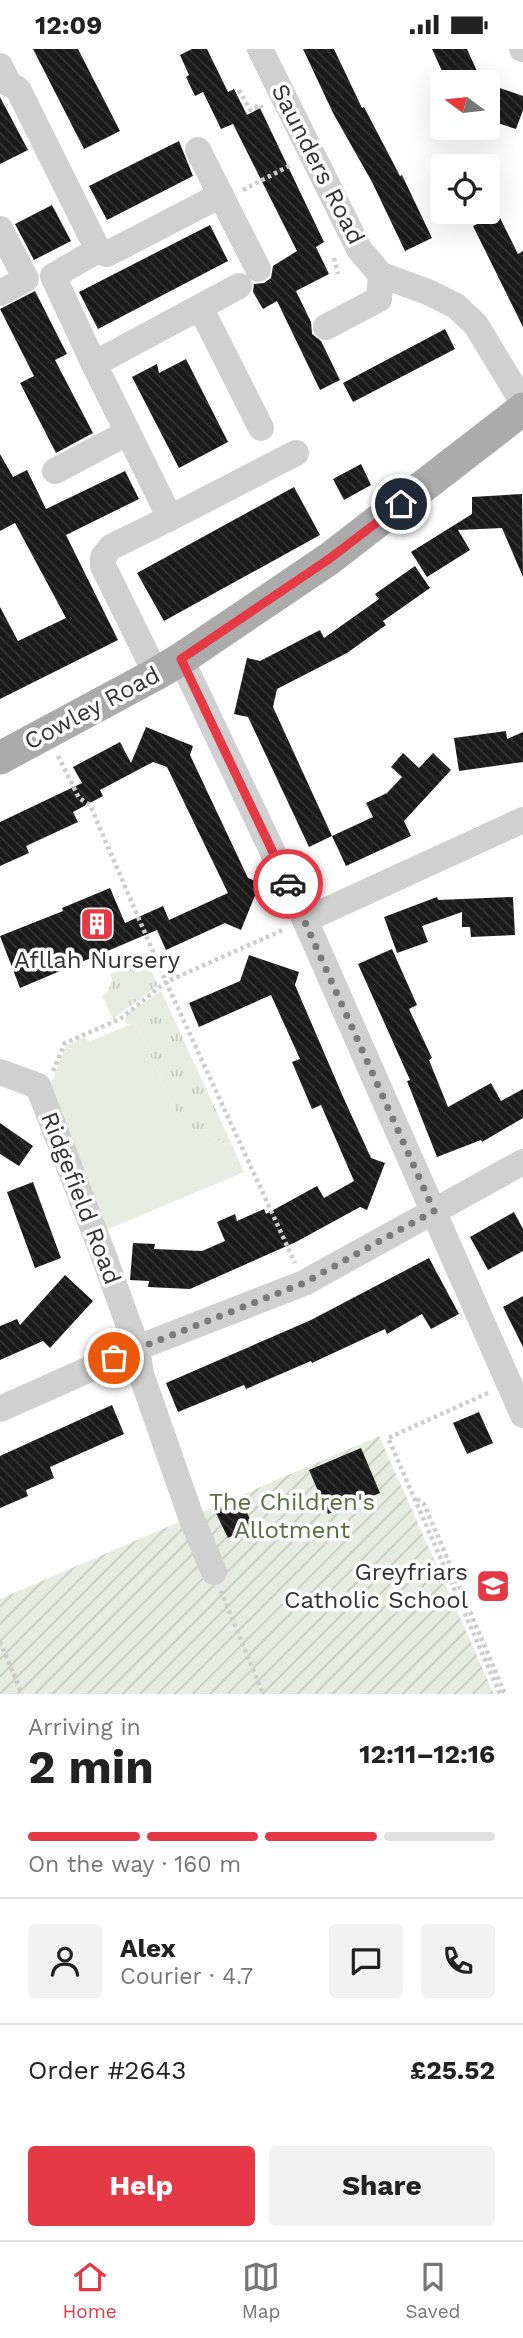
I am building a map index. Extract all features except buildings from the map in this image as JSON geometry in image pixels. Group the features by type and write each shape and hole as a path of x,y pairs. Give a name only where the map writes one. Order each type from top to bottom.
{"main road":[{"name":"Cowley Road","path":"0,758 169,667 329,559 523,409"}],"street":[{"name":"Saunders Road","path":"260,49 359,249 381,275 456,306 476,325 523,403"},
{"path":"3,79 18,89 98,250 107,254 222,197"},
{"path":"94,364 201,307 249,277 222,197 198,150"},
{"path":"0,229 26,279"},
{"path":"0,293 26,279 42,275 53,276 98,250"},
{"path":"326,327 379,299 381,275"},
{"path":"53,276 170,518"},
{"path":"201,307 261,428"},
{"path":"55,471 127,433"},
{"path":"296,453 111,547 103,557 103,566 169,667 305,920 523,1415"},
{"path":"305,920 523,820"},
{"name":"Ridgefield Road","path":"0,1072 38,1086 137,1348 141,1374 191,1517 214,1572"},
{"path":"0,1409 137,1348 304,1283 523,1162"}],"path":[{"path":"222,197 291,165"},
{"path":"55,752 79,798 90,805 166,982 304,1283"},
{"path":"38,1086 49,1080 65,1043 120,1019 166,982 305,920"},
{"path":"502,1694 388,1438 508,1384"},
{"path":"214,1572 263,1694"},
{"path":"0,1643 22,1694"}],"green space":[{"path":"146,959 158,985 113,1019 102,996 108,992 112,979 110,974"},
{"path":"161,991 232,1145 197,1132 177,1116 136,1022 129,1025 125,1021 127,1014"},
{"path":"136,1022 177,1116 197,1132 232,1145 244,1172 106,1230 51,1083 66,1046 84,1037 89,1042"},
{"name":"The Children's Allotment","path":"379,1436 494,1694 0,1694 0,1599"}],"way so far":[{"path":"114,1358 304,1283 434,1211 288,884"}],"place":[{"name":"Afllah Nursery","path":"97,924"},
{"name":"Greyfriars Catholic School","path":"493,1586"}],"route":[{"path":"288,884 181,659 329,559 401,504"}]}
